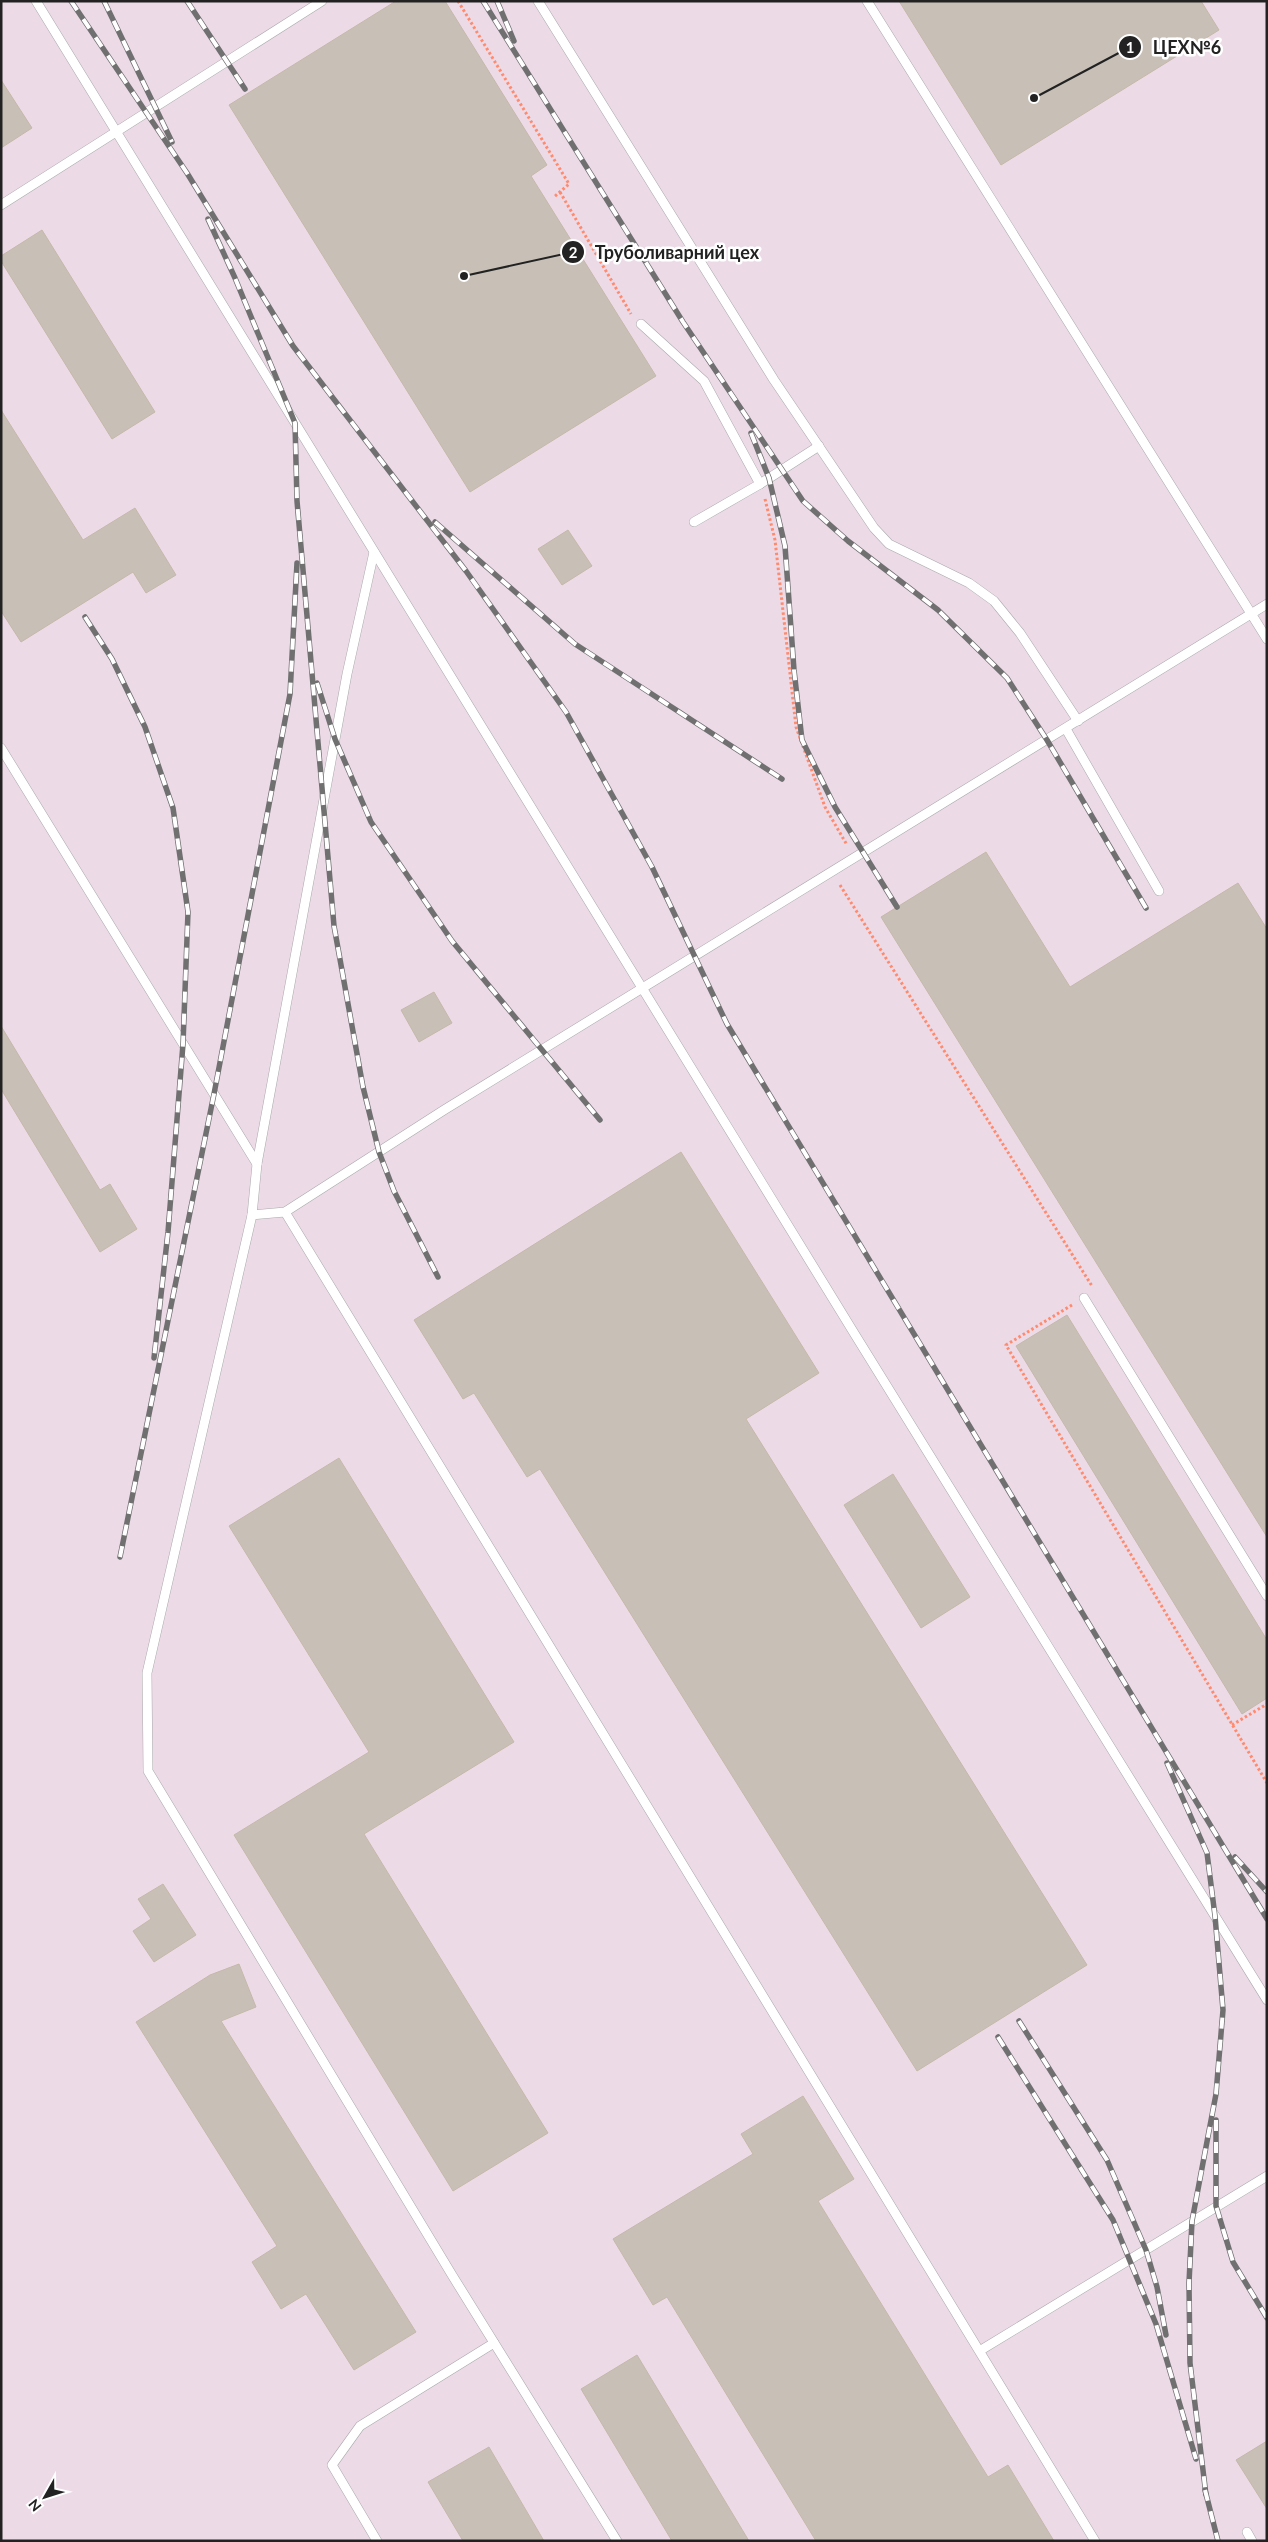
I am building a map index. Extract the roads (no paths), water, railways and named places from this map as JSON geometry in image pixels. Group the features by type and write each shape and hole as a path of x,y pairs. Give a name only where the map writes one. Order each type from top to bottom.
{"lane":[{"path":"36,1 642,989 1267,2000"},
{"path":"1,205 322,1"},
{"path":"538,1 774,380 874,528 889,544 969,583 994,601 1020,633 1078,721"},
{"path":"866,1 1267,639"},
{"path":"641,324 704,381 760,484"},
{"path":"694,522 760,484 819,446"},
{"path":"374,552 346,674 257,1164 252,1215 147,1673 148,1770 494,2343 617,2541"},
{"path":"252,1215 285,1212 444,1110 1267,604"},
{"path":"1066,729 1159,891"},
{"path":"1,748 257,1164"},
{"path":"285,1212 981,2350 1095,2541"},
{"path":"1084,1298 1267,1596"},
{"path":"981,2350 1267,2176"},
{"path":"377,2541 332,2465 360,2426 494,2343"}],"railway":[{"path":"71,1 187,173 293,346 466,571 566,712 652,867 727,1024 1267,1919"},
{"path":"104,1 172,142"},
{"path":"187,1 245,89"},
{"path":"483,1 683,322 803,501 848,541 938,610 1007,678 1047,740 1146,908"},
{"path":"497,1 514,41"},
{"path":"208,219 235,278 295,423 297,501 334,926 363,1087 379,1152 394,1191 438,1277"},
{"path":"751,433 769,478 785,546 794,670 802,740 835,807 897,907"},
{"path":"435,522 575,644 782,779"},
{"path":"120,1557 214,1094 290,694 297,563"},
{"path":"85,617 112,659 145,727 173,808 188,912 183,1044 168,1232 154,1358"},
{"path":"317,683 335,739 371,822 452,941 600,1120"},
{"path":"1167,1763 1207,1853 1215,1916 1223,2010 1216,2094 1192,2221 1189,2283 1190,2363 1206,2495"},
{"path":"1235,1857 1267,1892"},
{"path":"1019,2021 1107,2160 1146,2250 1157,2287 1166,2335"},
{"path":"998,2037 1113,2220 1156,2324 1196,2459"},
{"path":"1216,2120 1216,2206 1233,2262 1267,2318"},
{"path":"1205,2490 1218,2541"}],"place":[{"name":"ЦЕХ№6","path":"1034,98"},
{"name":"Труболиварний цех","path":"464,276"}]}
